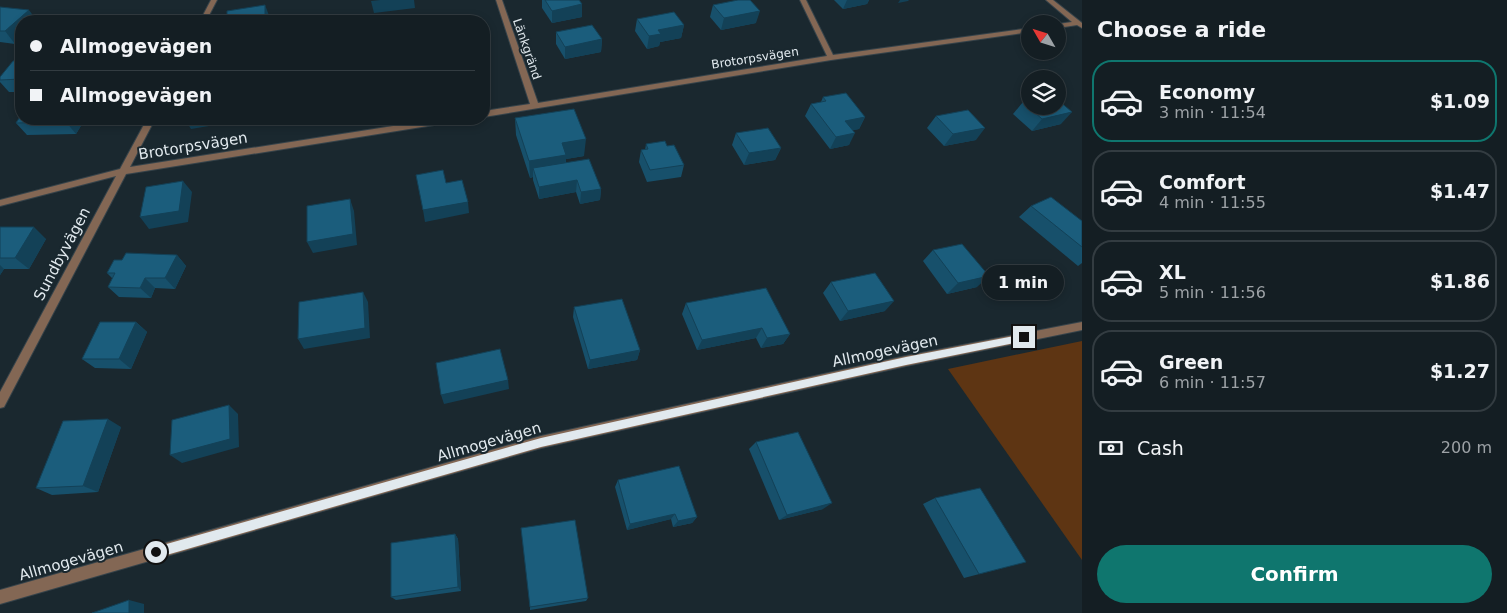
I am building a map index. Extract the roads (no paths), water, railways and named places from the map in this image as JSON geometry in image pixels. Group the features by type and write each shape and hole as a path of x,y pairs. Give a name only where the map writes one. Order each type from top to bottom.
{"street":[{"path":"206,15 214,0"},
{"name":"Länkgränd","path":"499,0 534,106"},
{"path":"803,0 831,58"},
{"path":"1049,0 1080,24"},
{"path":"1066,25 1080,24"},
{"name":"Brotorpsvägen","path":"490,113 831,58 1021,31"},
{"name":"Sundbyvägen","path":"0,403 148,125"},
{"name":"Brotorpsvägen","path":"0,203 123,171 415,125"},
{"name":"Allmogevägen","path":"0,597 541,442 906,361 1082,326"}]}
